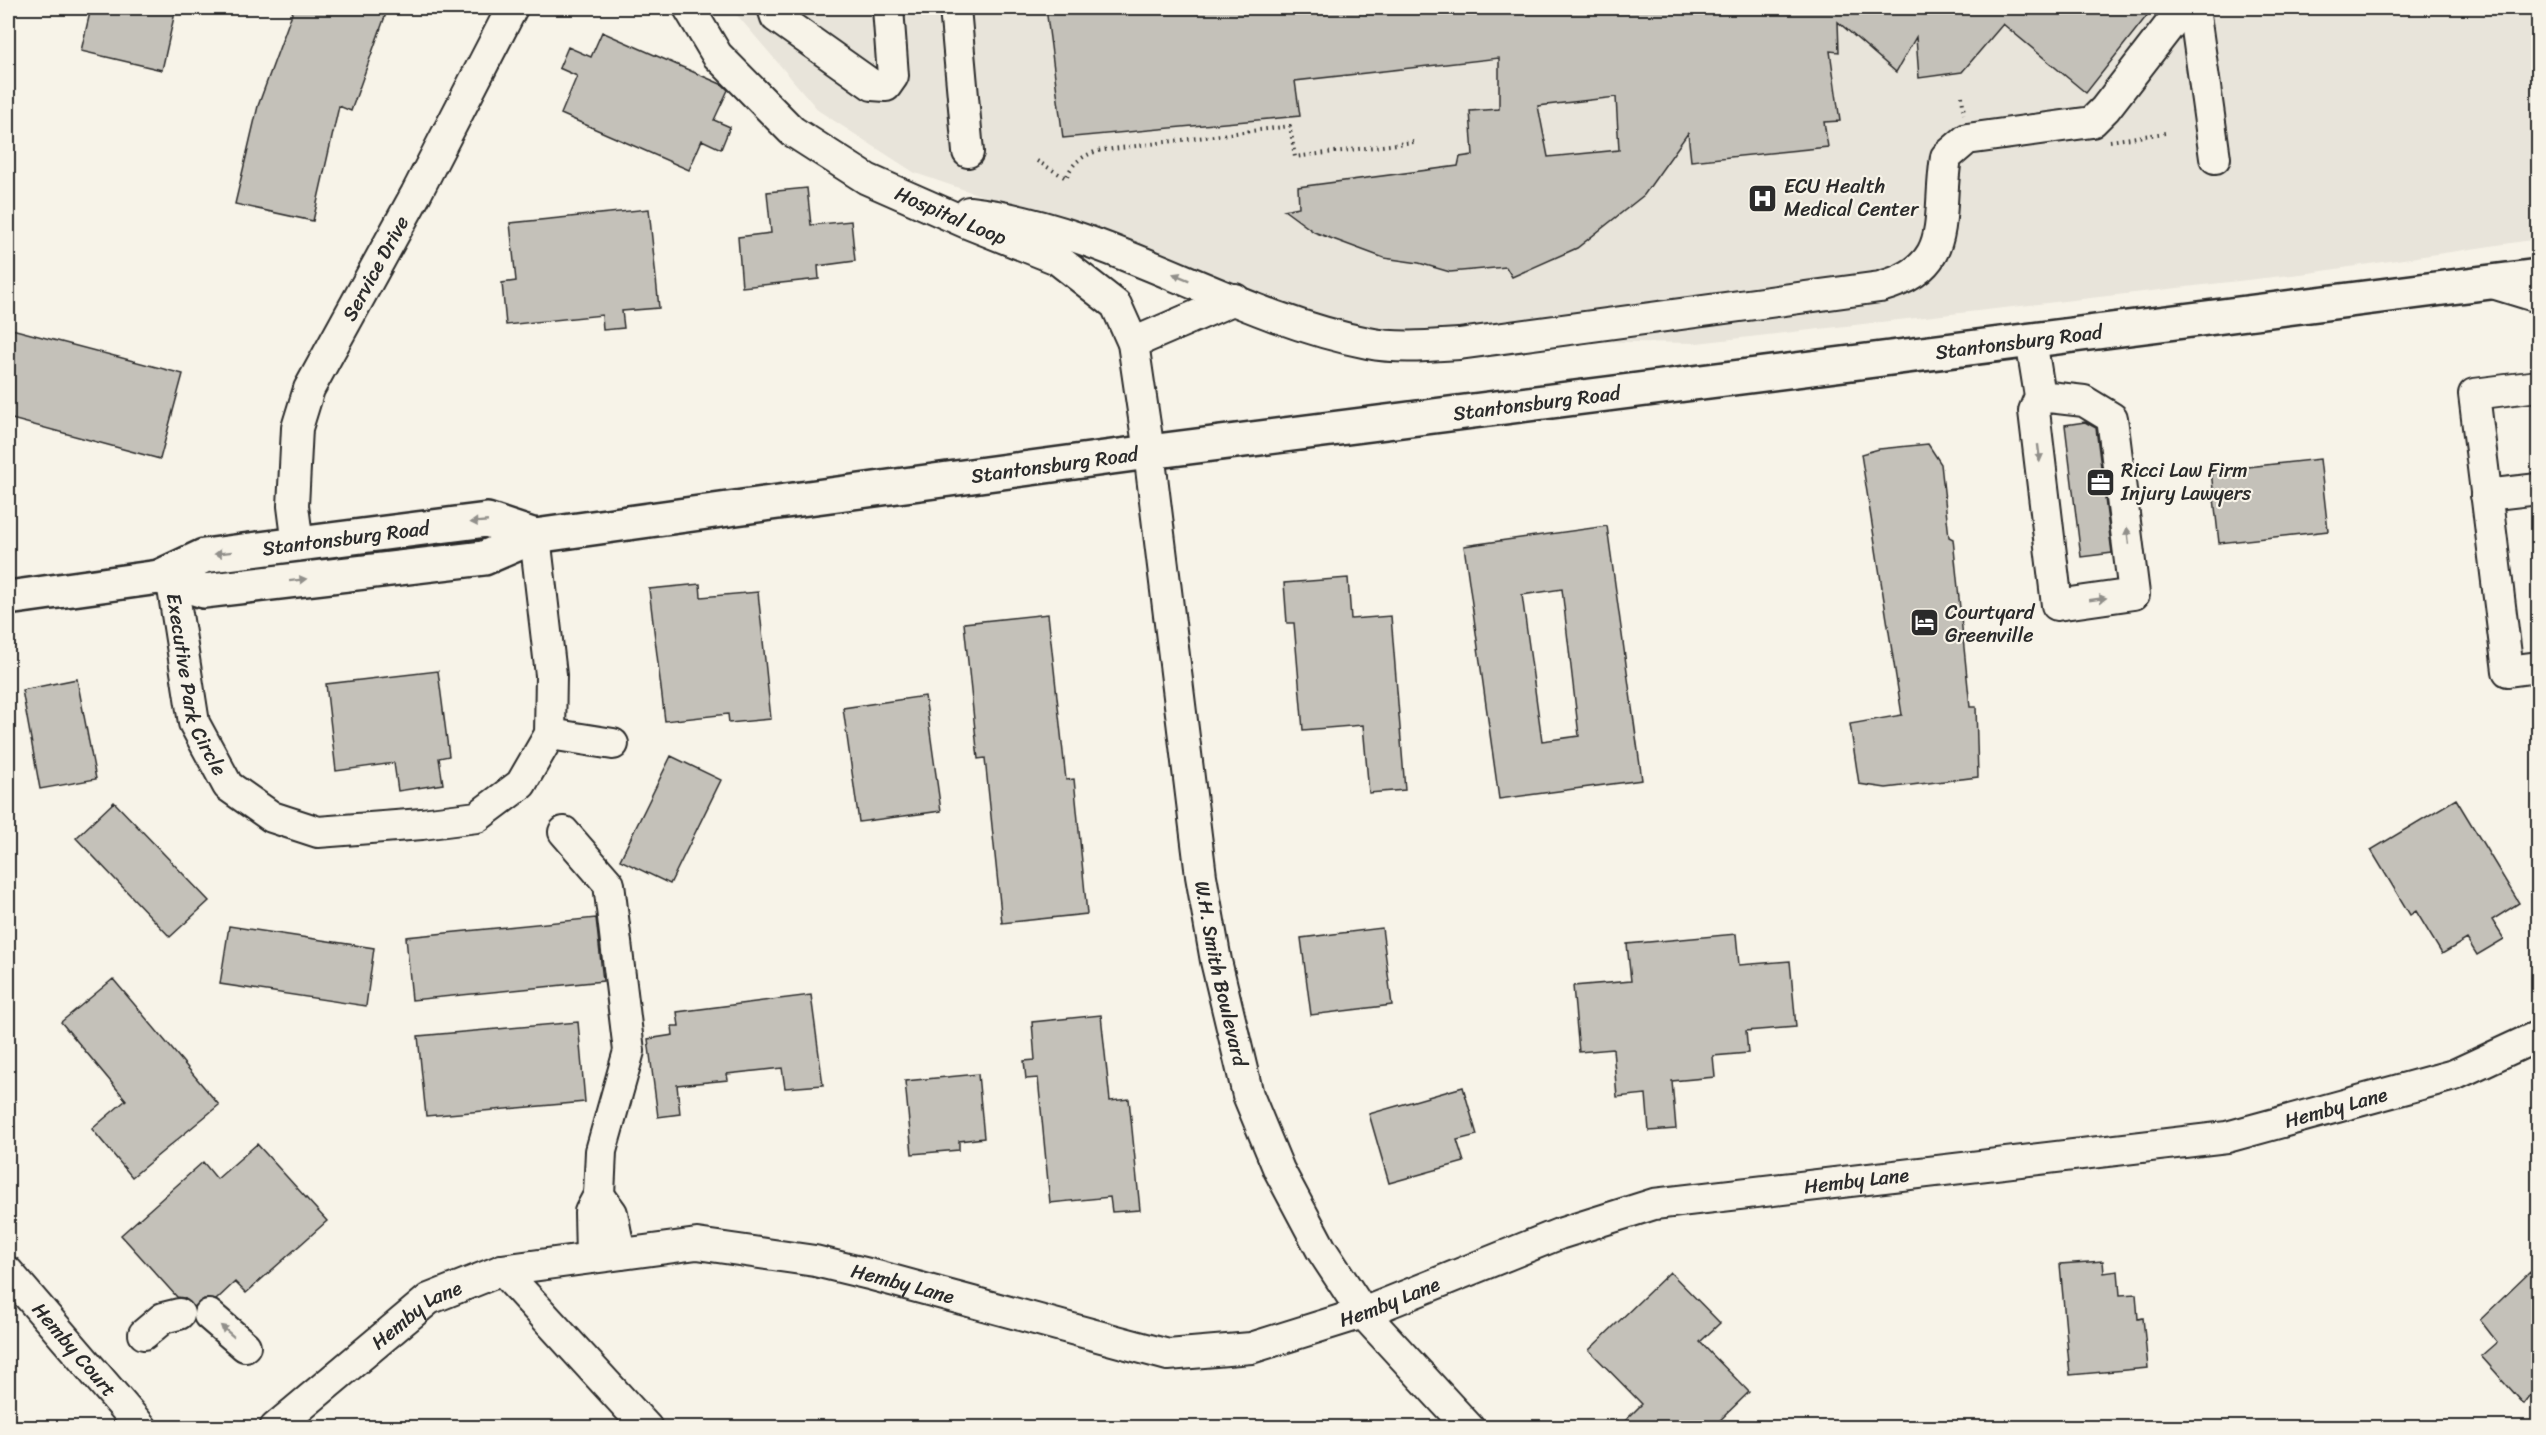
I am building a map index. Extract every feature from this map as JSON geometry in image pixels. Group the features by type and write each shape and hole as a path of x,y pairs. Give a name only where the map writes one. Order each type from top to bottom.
{"main road":[{"name":"Stantonsburg Road","path":"8,598 165,580 204,591 484,558 535,536 1149,453 2538,276"},
{"name":"Stantonsburg Road","path":"165,580 204,556 487,520 535,536"}],"street":[{"name":"Service Drive","path":"298,544 293,506 297,428 309,389 416,194 512,8"},
{"name":"Hospital Loop","path":"689,8 717,55 792,131 867,179 1057,259 1116,305 1132,343 1149,453"},
{"path":"773,8 776,18 872,85 886,86 893,76 888,8"},
{"path":"955,8 968,152"},
{"path":"2185,10 2214,158 2212,8"},
{"path":"933,208 1007,217 1141,261 1321,331 1370,344 1418,346 1459,344 1848,292 1905,281 1925,266 1936,246 1946,157 1966,139 2092,122 2185,10"},
{"path":"2489,282 2538,297"},
{"path":"1132,343 1235,299"},
{"path":"2031,340 2040,396 2034,411 2057,605 2134,594 2112,418 2084,401 2040,396"},
{"path":"2538,386 2474,394 2508,671 2538,667"},
{"name":"W.H. Smith Boulevard","path":"1149,453 1201,876 1216,961 1248,1095 1279,1170 1321,1249 1363,1313 1469,1428"},
{"path":"2486,495 2538,489"},
{"name":"Executive Park Circle","path":"165,580 194,723 228,786 272,817 318,832 422,824 477,817 521,784 550,734 551,675 535,536"},
{"path":"550,734 613,744"},
{"path":"564,832 609,884 629,1052 601,1151 599,1194 590,1212 591,1258"},
{"name":"Hemby Lane","path":"274,1428 429,1299 502,1270 697,1244 815,1261 1168,1355 1251,1348 1363,1313 1559,1234 1654,1204 2227,1137 2454,1075 2538,1036"},
{"path":"599,1194 612,1213 620,1254"},
{"path":"502,1270 647,1428"},
{"name":"Hemby Court","path":"8,1272 142,1428"},
{"path":"144,1335 164,1318 179,1314"},
{"path":"209,1315 245,1346"}],"path":[{"path":"1036,160 1066,178 1072,165 1080,158 1097,151 1290,126 1295,157 1414,142"}],"shaded area":[{"name":"ECU Health Medical Center","path":"731,8 2538,8 2538,239 2309,273 1697,343 1357,338 1062,223 915,173 819,111"}],"building":[{"path":"91,8 176,8 162,70 81,51"},
{"path":"294,8 388,8 351,111 339,106 313,221 235,204 258,106"},
{"path":"1046,8 2153,8 2086,93 2003,24 1962,72 1919,78 1916,37 1896,72 1838,22 1839,52 1830,51 1840,121 1824,122 1828,147 1691,161 1688,133 1644,195 1577,248 1512,277 1506,267 1450,272 1419,263 1384,258 1314,232 1284,210 1299,207 1298,187 1458,166 1460,157 1473,155 1470,111 1499,109 1499,58 1295,81 1300,116 1063,138","holes":["1616,97 1619,150 1548,157 1538,106"]},
{"path":"602,32 723,85 728,90 714,120 730,127 721,149 702,140 689,170 561,114 577,76 559,68 568,47 591,57"},
{"path":"807,188 811,225 851,221 855,261 818,266 819,279 742,287 738,237 771,233 767,192"},
{"path":"649,209 659,308 622,311 624,328 603,330 602,315 506,325 502,283 516,281 510,223"},
{"path":"8,328 183,374 160,459 8,418"},
{"path":"2085,422 2096,428 2112,553 2081,557 2065,425"},
{"name":"Courtyard Greenville","path":"1928,444 1941,464 1949,537 1953,539 1970,707 1976,707 1978,777 1886,788 1859,784 1850,724 1902,715 1861,454 1879,449"},
{"path":"2320,459 2328,531 2219,543 2211,471"},
{"path":"1607,526 1642,780 1499,799 1464,546","holes":["1562,589 1579,736 1542,741 1522,595"]},
{"path":"1348,578 1351,619 1391,616 1405,790 1369,793 1363,725 1303,730 1294,623 1287,623 1284,583"},
{"path":"700,584 701,597 758,592 771,719 729,723 728,714 665,721 649,589"},
{"path":"1048,614 1066,780 1074,779 1087,914 1002,923 985,758 978,759 964,623"},
{"path":"438,671 449,756 439,758 443,784 398,791 394,763 336,771 326,684"},
{"path":"77,679 96,779 40,789 22,690"},
{"path":"925,696 941,811 859,822 843,708"},
{"path":"671,756 721,780 670,884 620,860"},
{"path":"2456,799 2519,903 2492,920 2504,939 2477,955 2467,939 2442,954 2416,911 2410,915 2371,850"},
{"path":"114,802 209,901 170,937 76,838"},
{"path":"596,918 603,981 412,1000 406,937"},
{"path":"229,926 374,948 366,1006 220,984"},
{"path":"1382,928 1392,1005 1311,1015 1301,938"},
{"path":"1736,934 1739,965 1790,961 1796,1027 1746,1031 1748,1053 1713,1056 1715,1077 1672,1081 1676,1129 1649,1131 1646,1094 1617,1097 1613,1049 1579,1052 1573,986 1631,981 1627,944"},
{"path":"113,979 219,1105 132,1177 92,1129 126,1100 61,1022"},
{"path":"811,995 823,1085 785,1088 782,1068 727,1074 728,1080 677,1085 680,1114 658,1117 648,1039 673,1035 672,1026 679,1026 677,1012"},
{"path":"1101,1015 1110,1101 1129,1099 1140,1210 1112,1212 1110,1197 1050,1203 1038,1078 1026,1079 1024,1061 1035,1060 1032,1022"},
{"path":"578,1022 585,1102 426,1116 418,1036"},
{"path":"978,1074 984,1138 959,1141 959,1150 912,1154 905,1081"},
{"path":"1463,1087 1477,1135 1457,1140 1464,1162 1389,1183 1369,1114"},
{"path":"257,1144 327,1221 246,1293 235,1282 216,1300 204,1299 194,1307 184,1298 177,1297 121,1235 203,1162 217,1179"},
{"path":"2103,1261 2104,1273 2118,1271 2120,1295 2136,1294 2138,1319 2143,1318 2148,1368 2070,1375 2060,1264"},
{"path":"1670,1272 1720,1323 1700,1342 1749,1392 1712,1428 1618,1428 1642,1404 1589,1350"},
{"path":"2530,1272 2538,1282 2538,1385 2524,1404 2481,1356 2497,1342 2480,1320"}],"place":[{"name":"ECU Health Medical Center","path":"1763,198"},
{"name":"Ricci Law Firm Injury Lawyers","path":"2100,482"},
{"name":"Courtyard Greenville","path":"1924,623"}]}
